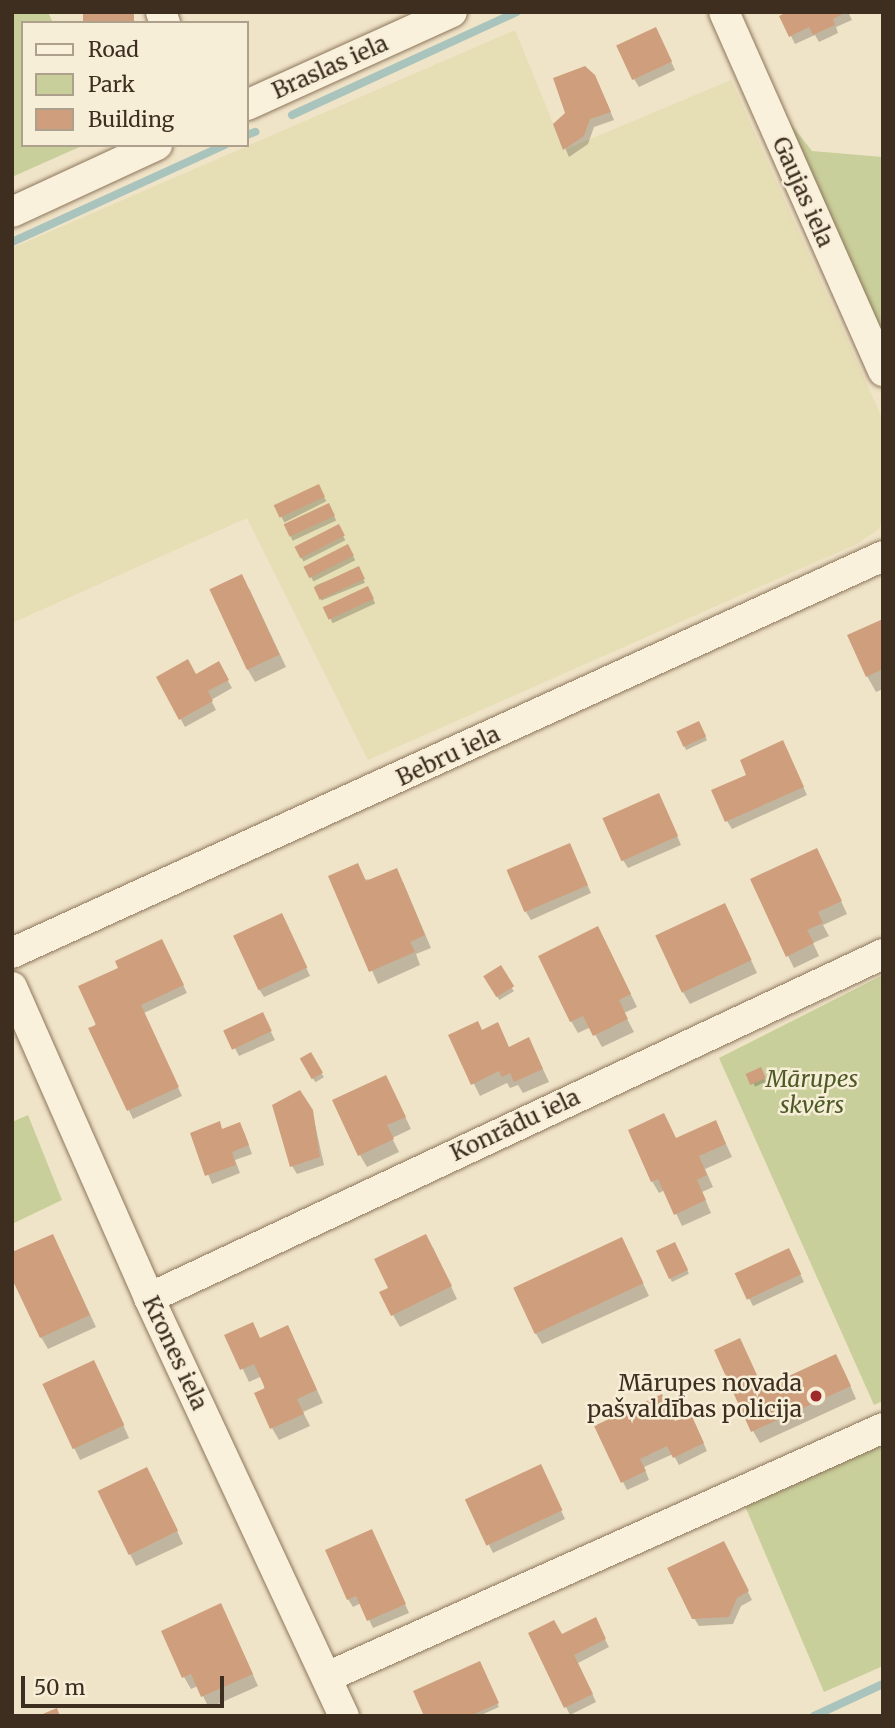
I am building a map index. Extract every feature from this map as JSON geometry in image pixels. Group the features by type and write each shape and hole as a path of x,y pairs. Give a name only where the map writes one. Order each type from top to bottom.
{"street":[{"name":"Braslas iela","path":"248,105 452,12"},
{"name":"Gaujas iela","path":"724,12 883,371"},
{"path":"12,212 153,147"},
{"name":"Bebru iela","path":"12,953 883,556"},
{"name":"Konrādu iela","path":"149,1298 883,954"},
{"name":"Krones iela","path":"12,988 149,1298 344,1716"},
{"path":"327,1677 883,1428"}],"shaded area":[{"path":"515,30 564,150 731,80 883,420 883,520 879,529 859,543 368,760 247,518 12,623 12,248"}],"green space":[{"path":"12,12 48,12 52,21 21,21 21,147 80,147 12,177"},
{"path":"790,123 812,151 883,157 883,341"},
{"name":"Mārupes skvērs","path":"883,975 883,1401 874,1405 719,1058"},
{"path":"28,1115 62,1200 12,1224 12,1122"},
{"path":"883,1443 883,1666 824,1692 745,1506"}],"building":[{"path":"83,12 134,12 134,21 83,21"},
{"path":"787,12 846,12 833,19 835,25 813,35 809,27 789,37 779,16"},
{"path":"656,27 672,61 632,80 616,46"},
{"path":"585,66 595,75 611,112 590,119 584,136 563,150 553,124 565,113 553,78"},
{"path":"319,484 325,497 280,518 274,505"},
{"path":"329,503 335,516 290,537 284,524"},
{"path":"339,524 345,536 300,558 294,547"},
{"path":"348,544 354,556 309,578 303,567"},
{"path":"359,566 365,579 320,600 314,587"},
{"path":"242,574 280,655 247,670 209,589"},
{"path":"368,586 374,599 329,620 323,607"},
{"path":"883,619 883,669 866,677 847,635"},
{"path":"188,659 196,674 219,661 229,680 208,691 213,701 179,720 156,677"},
{"path":"699,721 706,736 684,747 676,732"},
{"path":"783,740 804,787 725,822 711,790 746,775 740,760"},
{"path":"659,793 678,836 621,861 602,818"},
{"path":"570,843 588,885 524,912 506,870"},
{"path":"817,848 842,901 818,912 823,923 807,930 814,943 786,957 750,879"},
{"path":"358,863 366,881 397,868 425,935 410,942 415,952 369,972 328,876"},
{"path":"725,903 752,960 682,993 655,936"},
{"path":"282,913 307,967 258,990 233,936"},
{"path":"598,926 631,994 619,1000 628,1019 593,1036 583,1016 570,1022 538,956"},
{"path":"162,939 184,985 141,1005 179,1087 127,1111 88,1028 96,1025 78,986 118,968 115,961"},
{"path":"501,965 514,986 496,997 483,976"},
{"path":"263,1012 272,1031 232,1050 223,1031"},
{"path":"478,1021 482,1030 498,1022 509,1047 529,1037 543,1069 514,1082 510,1073 502,1077 499,1071 471,1085 448,1035"},
{"path":"311,1052 323,1073 312,1079 300,1058"},
{"path":"761,1067 766,1078 750,1085 745,1074"},
{"path":"386,1075 406,1117 387,1125 394,1139 358,1156 332,1100"},
{"path":"300,1090 313,1110 320,1157 290,1167 272,1105"},
{"path":"664,1113 676,1138 716,1120 726,1144 699,1156 707,1175 697,1180 706,1200 674,1215 658,1179 651,1182 628,1130"},
{"path":"220,1121 222,1129 240,1122 249,1145 232,1152 236,1165 205,1176 190,1133"},
{"path":"53,1234 90,1315 40,1338 12,1279 12,1252"},
{"path":"426,1234 452,1286 391,1316 379,1292 388,1288 374,1259"},
{"path":"622,1237 644,1283 535,1334 513,1288"},
{"path":"675,1242 688,1270 669,1279 656,1251"},
{"path":"789,1248 801,1274 747,1300 735,1273"},
{"path":"253,1322 260,1338 288,1325 317,1390 297,1399 304,1414 270,1429 254,1393 265,1388 254,1364 240,1370 224,1335"},
{"path":"740,1338 763,1388 836,1354 851,1386 751,1432 714,1350"},
{"path":"94,1360 124,1425 73,1449 42,1384"},
{"path":"662,1394 675,1421 691,1414 704,1443 673,1458 667,1446 640,1459 646,1471 621,1483 594,1426"},
{"path":"541,1464 563,1510 486,1546 465,1499"},
{"path":"147,1467 178,1531 129,1555 98,1491"},
{"path":"372,1529 406,1604 367,1621 356,1596 347,1600 325,1550"},
{"path":"724,1541 749,1591 737,1598 729,1617 692,1619 667,1568"},
{"path":"221,1603 253,1674 201,1697 191,1674 182,1678 161,1631"},
{"path":"596,1617 606,1639 574,1655 593,1694 564,1708 528,1633 554,1620 562,1634"},
{"path":"480,1661 499,1703 470,1716 424,1716 413,1691"},
{"path":"57,1708 60,1716 38,1716"}],"waterway":[{"path":"292,115 517,12"},
{"path":"248,135 255,132"},
{"path":"12,242 221,147"},
{"path":"814,1716 883,1684"}],"place":[{"name":"Mārupes novada pašvaldības policija","path":"816,1396"}]}
